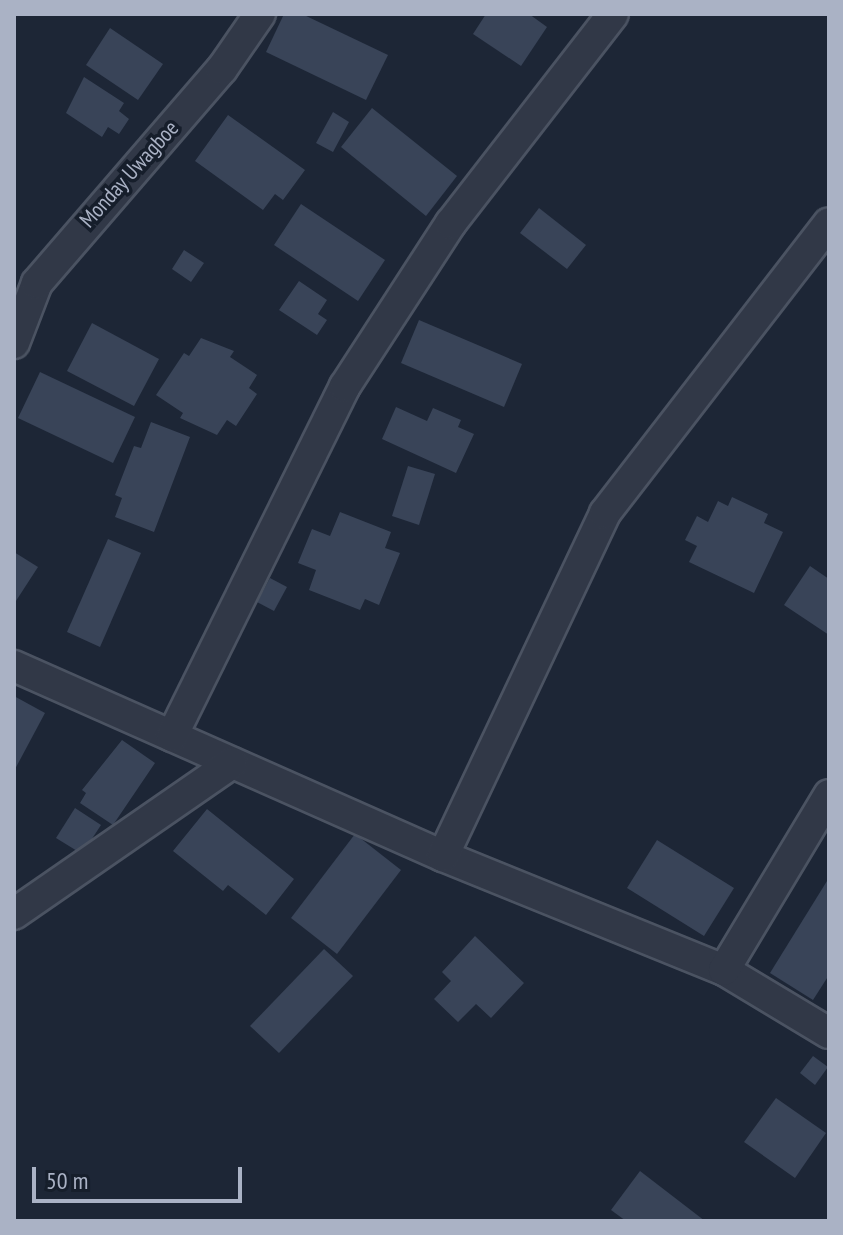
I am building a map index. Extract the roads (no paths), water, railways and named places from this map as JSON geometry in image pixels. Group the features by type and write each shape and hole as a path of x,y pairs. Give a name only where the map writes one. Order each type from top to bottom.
{"street":[{"name":"Monday Uwagboe","path":"14,343 37,283 222,69 260,14"},
{"path":"172,736 345,386 451,223 613,14"},
{"path":"443,856 605,513 829,223"},
{"path":"14,666 443,856 724,970 829,1033"},
{"path":"14,914 232,763"},
{"path":"724,970 829,795"}]}
